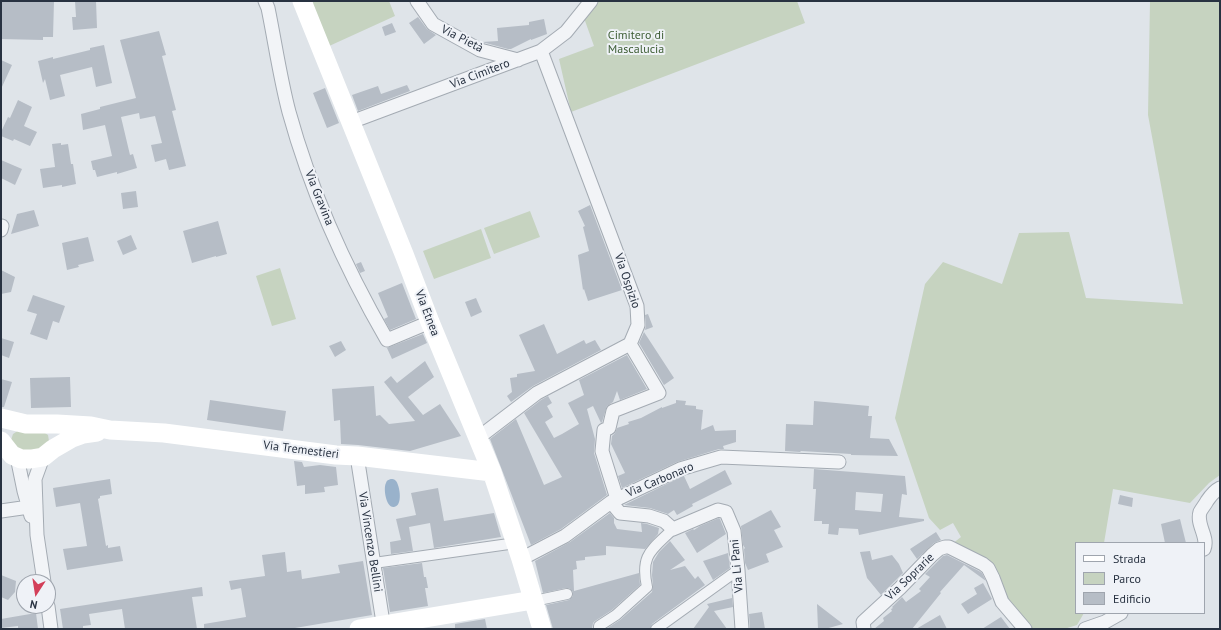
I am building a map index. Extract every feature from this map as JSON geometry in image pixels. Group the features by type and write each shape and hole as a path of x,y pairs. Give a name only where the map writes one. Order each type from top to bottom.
{"main road":[{"name":"Via Etnea","path":"302,1 430,322 492,472 519,551 542,629"},
{"path":"1,418 52,429 55,432 56,444 48,453"},
{"path":"32,424 91,426 110,430 83,434 72,438 48,453 31,459 9,450 8,443 12,431 15,428 32,424"},
{"name":"Via Tremestieri","path":"110,430 164,433 336,455 357,456 492,472"},
{"path":"359,629 384,627 533,600"}],"street":[{"name":"Via Gravina","path":"265,1 268,8 289,112 311,180 343,256 364,299 387,340 430,322"},
{"name":"Via Pietà","path":"417,1 433,24 480,50 518,60"},
{"name":"Via Cimitero","path":"351,122 541,51 566,32 591,1"},
{"name":"Via Ospizio","path":"541,51 638,306 638,325 630,344"},
{"path":"478,438 537,394 630,344 659,393 613,411 609,428 604,430 602,451 614,500 620,513 649,516 664,521 673,529 653,548 647,556 644,573 646,587 616,615 599,626 599,629"},
{"path":"9,450 24,491 32,507"},
{"path":"43,574 32,507 35,479 48,453"},
{"name":"Via Vincenzo Bellini","path":"357,456 384,627"},
{"name":"Via Carbonaro","path":"519,551 565,536 614,500 680,469 721,457 839,462"},
{"path":"1205,546 1206,544 1200,526 1200,511 1214,491 1220,488"},
{"path":"1,511 32,507"},
{"name":"Via Li Pani","path":"673,529 718,510 726,512 734,531 742,629"},
{"name":"Via Soprarie","path":"864,629 863,622 900,588 932,554 945,547 949,547 976,560 988,568 1002,602 1025,629"},
{"path":"374,563 519,551"},
{"path":"656,629 738,570"},
{"path":"533,600 567,594"},
{"path":"49,614 51,629"},
{"path":"1085,629 1105,622 1119,614"}],"green space":[{"path":"314,1 389,1 395,16 327,47 310,6"},
{"name":"Cimitero di Mascalucia","path":"598,1 797,1 805,23 571,112 559,59 594,46 584,18"},
{"path":"1150,1 1220,1 1220,475 1209,483 1190,503 1113,489 1104,542 1075,542 1075,614 1083,614 1077,625 1064,629 1032,629 1005,597 1000,576 988,560 952,544 961,537 953,523 940,530 929,518 895,418 925,284 943,262 1002,284 1019,233 1069,232 1086,298 1183,304 1148,115"},
{"path":"530,211 540,237 494,254 484,228"},
{"path":"481,229 491,258 434,279 423,251"},
{"path":"280,268 296,319 272,326 256,276"},
{"path":"19,430 45,433 48,435 49,441 42,449 20,452 11,440 13,434"}],"water":[{"path":"391,479 396,481 400,496 399,503 394,507 387,501 385,493 386,482"}],"building":[{"path":"1,1 54,1 53,37 43,37 43,40 1,39"},
{"path":"75,1 96,1 97,28 73,30 72,17 76,17"},
{"path":"418,17 427,29 436,35 424,44 409,23"},
{"path":"544,19 547,34 531,39 511,49 482,42 498,41 497,28 529,25 529,22"},
{"path":"392,23 396,32 385,36 382,27"},
{"path":"159,31 166,55 162,56 176,110 172,111 186,166 169,170 166,159 155,162 151,145 162,143 155,116 140,119 139,113 121,117 130,155 133,154 137,168 117,174 117,172 97,177 95,170 93,170 91,161 112,156 105,125 83,130 81,114 100,109 100,107 136,98 120,40"},
{"path":"104,45 112,83 96,87 92,67 60,75 65,96 50,100 45,79 43,83 38,61 53,57 53,59"},
{"path":"1,60 12,65 1,89"},
{"path":"407,85 410,91 358,111 352,95 378,86 381,94"},
{"path":"325,88 339,123 327,128 313,93"},
{"path":"18,100 32,107 24,126 37,132 30,146 14,139 13,141 1,136 1,132 8,117 10,118"},
{"path":"61,143 61,145 68,144 76,184 62,187 62,185 43,188 40,169 55,167 52,144"},
{"path":"1,160 22,169 15,185 1,178"},
{"path":"136,191 138,207 123,209 121,193"},
{"path":"590,205 622,290 588,301 584,289 583,290 578,255 589,251 583,227 585,226 578,211"},
{"path":"34,210 39,226 11,234 17,214"},
{"path":"218,221 227,254 192,263 183,231"},
{"path":"131,235 137,249 123,255 117,241"},
{"path":"88,237 94,261 78,265 79,267 67,270 62,243"},
{"path":"361,262 365,271 360,273 356,264"},
{"path":"1,270 15,277 11,292 1,294"},
{"path":"402,283 416,319 390,330 384,319 388,317 378,293"},
{"path":"33,295 65,306 59,323 53,321 47,340 30,334 37,314 27,311"},
{"path":"476,298 482,312 471,317 465,302"},
{"path":"648,314 653,327 645,330 645,315"},
{"path":"544,324 557,354 584,340 586,344 595,340 601,350 533,386 511,402 507,396 512,392 510,378 517,377 517,374 535,371 519,335"},
{"path":"644,332 674,378 664,385 639,343"},
{"path":"423,334 427,343 392,359 387,348"},
{"path":"1,338 14,342 9,358 1,355"},
{"path":"341,341 346,350 335,357 329,346"},
{"path":"627,355 647,389 620,400 617,391 613,402 607,406 601,423 593,406 587,409 595,439 594,453 607,495 561,529 531,545 490,439 516,419 544,485 562,477 524,413 548,396 552,403 547,406 553,417 545,422 554,438 562,434 579,424 568,403 584,395 579,380"},
{"path":"425,361 434,377 408,397 423,415 440,404 461,436 410,451 341,444 340,420 334,421 332,389 374,386 376,416 380,415 389,424 415,421 384,382 391,376 397,383"},
{"path":"70,377 71,407 31,408 30,378"},
{"path":"1,379 12,382 4,407 1,407"},
{"path":"210,400 286,411 283,431 207,420"},
{"path":"676,400 686,401 685,405 696,406 696,409 703,410 701,430 713,425 715,431 736,430 736,442 723,446 724,449 719,449 677,462 622,488 618,476 625,473 611,444 612,436 617,428 629,424 628,422 641,418 662,407 676,403"},
{"path":"814,401 869,406 868,416 872,416 870,438 889,439 898,456 785,451 786,424 813,425"},
{"path":"294,461 302,462 304,467 320,465 336,467 338,485 324,487 325,492 305,494 305,485 297,486"},
{"path":"814,469 905,476 907,495 902,494 899,517 924,519 924,521 859,535 858,529 839,528 838,535 828,534 829,524 822,524 822,521 814,521 816,489 813,489","holes":["856,492 883,494 881,512 855,510"]},
{"path":"725,470 732,484 692,504 693,506 677,515 674,510 668,514 650,508 624,505 683,476 690,489"},
{"path":"110,479 112,494 100,496 98,499 106,546 108,545 108,548 120,546 123,561 67,570 63,549 87,546 80,503 56,507 53,488"},
{"path":"438,488 444,521 494,513 501,537 434,548 430,523 409,527 413,551 391,554 390,542 401,540 396,519 416,515 411,493"},
{"path":"1120,495 1133,498 1132,507 1118,504"},
{"path":"771,510 781,527 774,530 783,547 766,554 769,562 748,570 745,563 745,548 743,545 741,526"},
{"path":"610,513 614,518 614,523 617,529 642,532 641,523 659,528 658,534 645,549 606,546 606,555 585,557 585,560 576,561 577,569 573,570 574,591 639,573 640,585 612,610 595,621 592,629 553,629 546,605 569,600 573,596 573,592 569,588 566,588 543,593 535,561 570,542"},
{"path":"719,518 726,534 697,553 685,533"},
{"path":"1180,519 1186,542 1165,542 1161,524"},
{"path":"936,532 941,540 934,543 917,559 910,549"},
{"path":"670,541 685,560 670,570 685,566 695,579 698,576 705,585 652,624 650,629 606,629 620,620 652,592 653,562 659,552"},
{"path":"870,551 872,560 892,555 899,564 903,573 881,595 867,578 860,552"},
{"path":"285,552 287,572 301,570 302,579 340,573 338,565 363,561 372,615 289,629 204,629 204,624 246,617 241,588 231,590 229,581 265,576 262,555"},
{"path":"728,553 730,568 713,580 703,561"},
{"path":"947,555 982,573 986,581 964,565 940,592 941,593 912,629 874,629 884,621 883,618 892,611 892,607 902,597 906,602 921,591 919,589 930,577 925,574 943,556"},
{"path":"422,563 424,577 426,577 428,588 425,588 428,606 390,612 383,568"},
{"path":"1,575 16,581 15,592 8,600 1,597"},
{"path":"983,583 992,599 968,614 961,604 977,594 974,588"},
{"path":"202,587 203,596 192,597 197,629 125,629 122,609 89,614 91,625 83,626 83,629 63,629 60,609"},
{"path":"732,598 733,607 714,611 727,629 693,629 709,607 707,604"},
{"path":"817,604 843,624 825,629 818,629"},
{"path":"762,612 765,629 750,629 749,614"},
{"path":"36,614 38,629 18,629 18,626 1,628 1,619"},
{"path":"940,615 947,629 916,629"},
{"path":"1001,617 1010,629 982,629"},
{"path":"485,619 487,629 455,629 455,624"}]}
